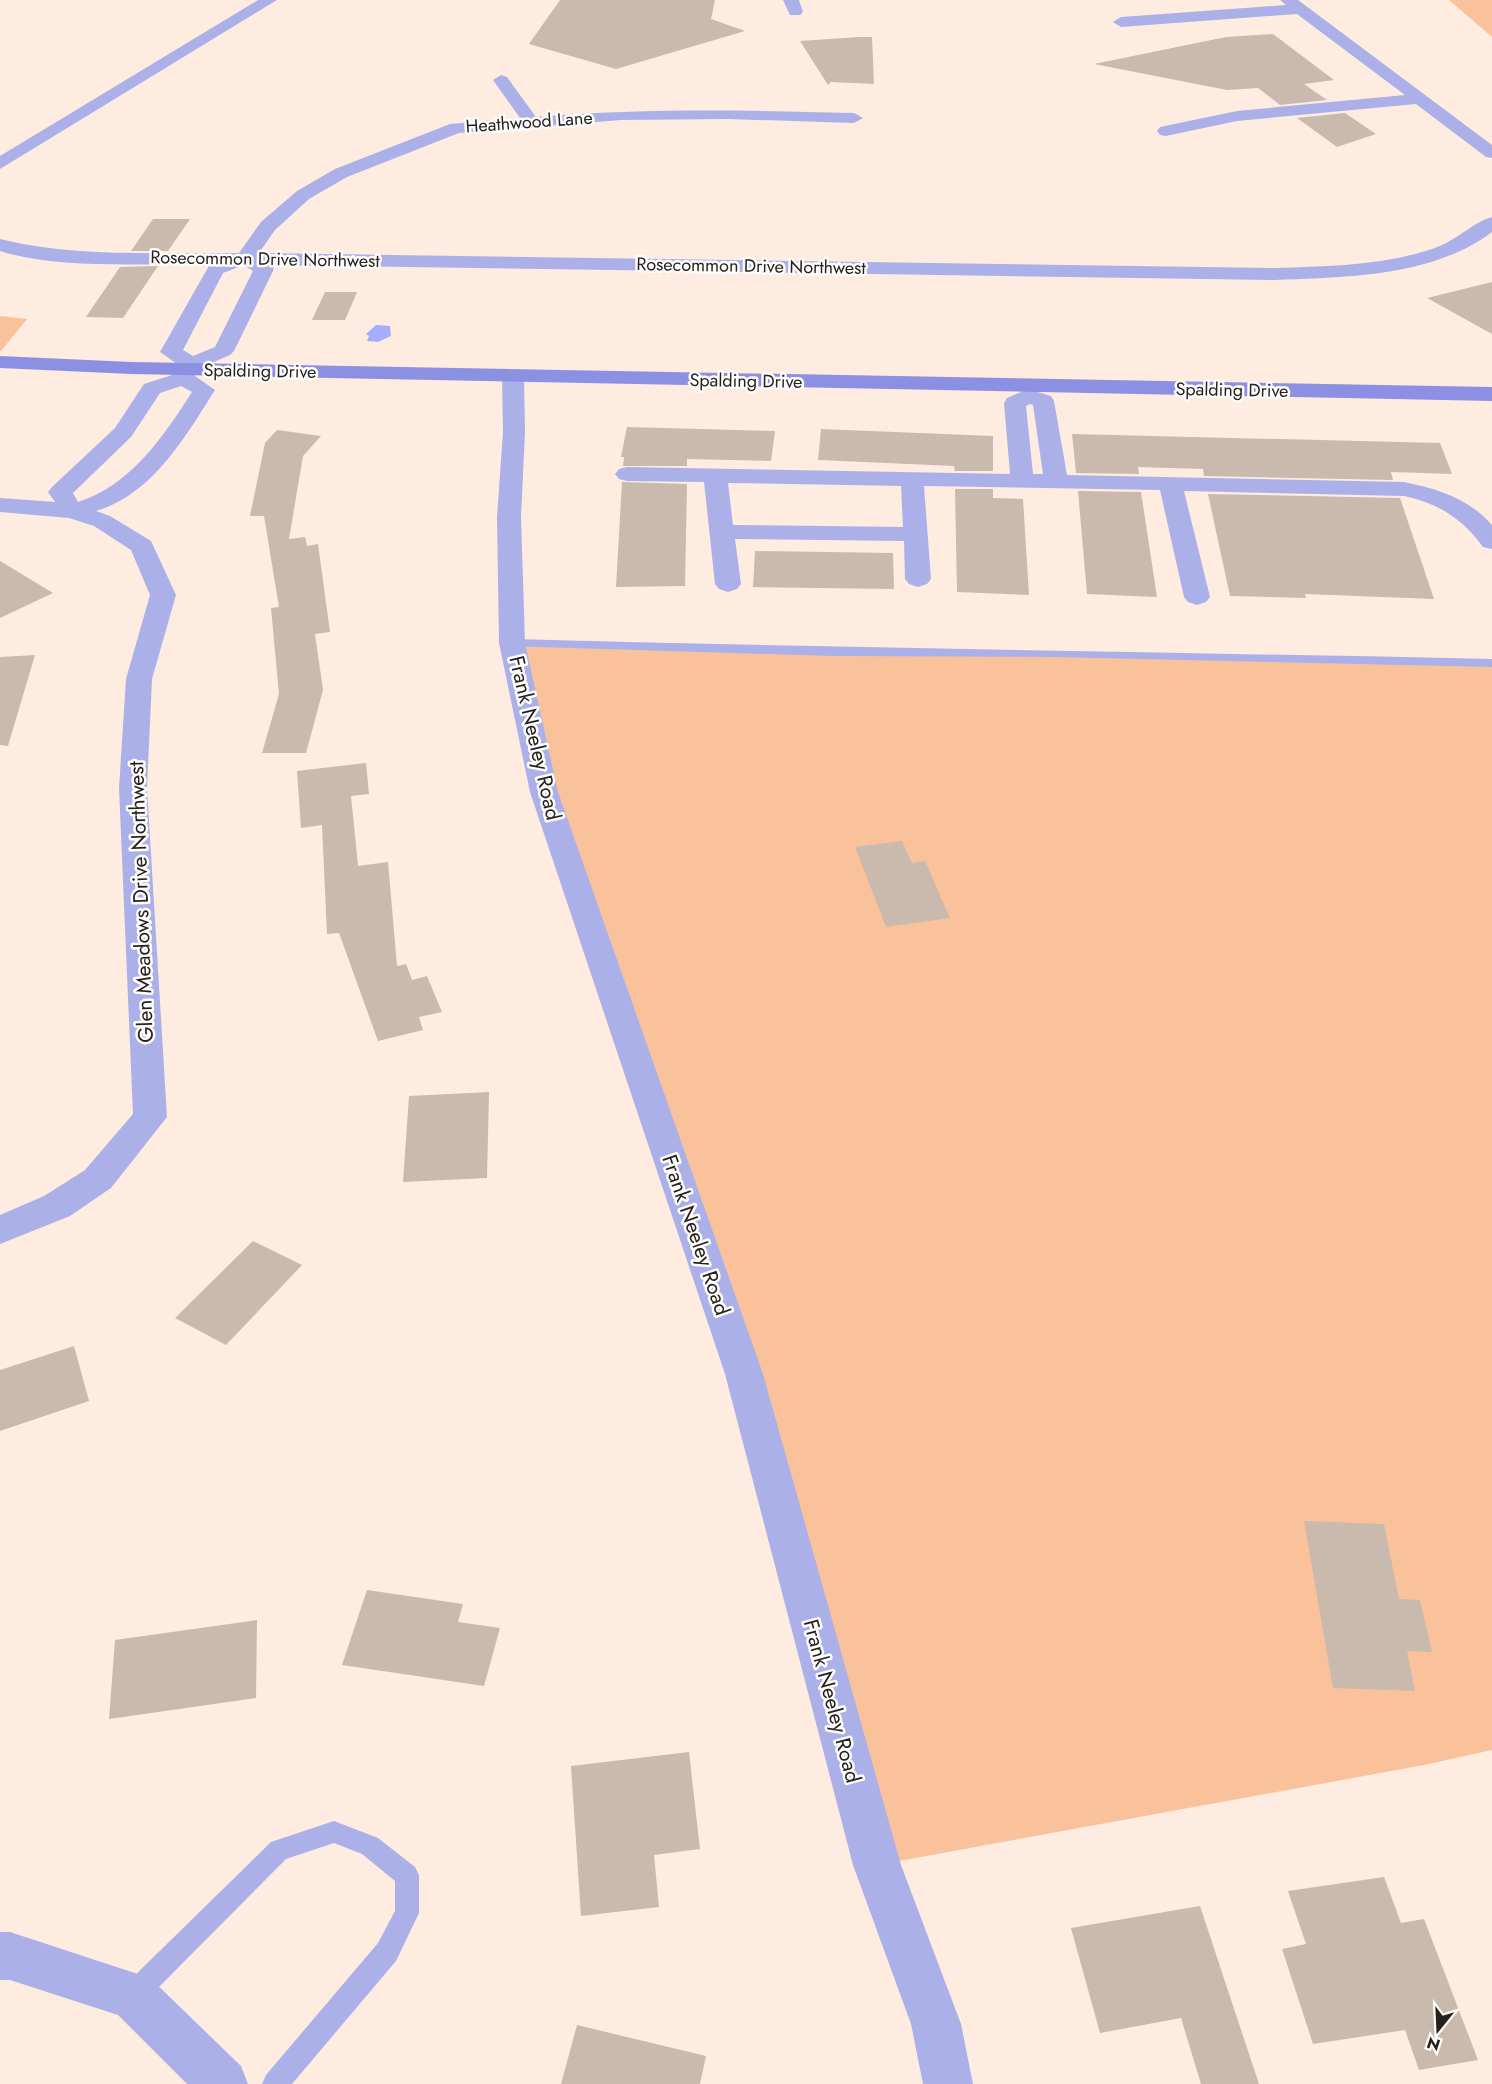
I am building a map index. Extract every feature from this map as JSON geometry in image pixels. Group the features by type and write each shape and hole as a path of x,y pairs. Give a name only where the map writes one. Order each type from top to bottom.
{"main road":[{"name":"Spalding Drive","path":"0,362 188,370 513,376 1027,391 1492,394"}],"street":[{"path":"0,164 269,0"},
{"path":"1121,22 1294,4 1492,153"},
{"path":"501,80 531,121"},
{"path":"1166,131 1237,116 1420,99"},
{"name":"Heathwood Lane","path":"246,257 270,224 303,195 341,173 456,128 621,115 728,114 854,118"},
{"name":"Rosecommon Drive Northwest","path":"0,245 19,251 65,256 1275,274 1355,271 1408,260 1478,236 1492,223"},
{"path":"220,311 171,351 188,370 204,390 167,447 108,500 72,511 60,492 113,444 144,405 152,389 188,370 223,351 220,311 215,269 246,257 264,269 220,311"},
{"name":"Frank Neeley Road","path":"513,376 514,432 509,517 512,643 544,792 744,1374 877,1865 936,2024 948,2084"},
{"path":"1022,480 1020,435 1015,403 1027,391 1043,401 1056,481"},
{"path":"627,474 1388,487 1436,495 1458,507 1483,527 1492,542"},
{"path":"715,475 728,584"},
{"path":"912,478 918,579"},
{"path":"1170,483 1197,597"},
{"name":"Glen Meadows Drive Northwest","path":"0,505 72,511 102,521 142,546 162,595 139,679 134,788 150,1117 98,1179 57,1206 0,1230"},
{"path":"721,532 915,534"},
{"path":"0,1956 10,1956 133,1995 223,2084"}],"lane":[{"path":"512,643 833,652 1052,653 1492,663"},
{"path":"133,1995 247,1879 279,1851 334,1832 370,1846 406,1875 407,1913 387,1952 274,2084"}],"shaded area":[{"path":"1449,0 1492,0 1492,37"},
{"path":"0,316 27,319 1,351 0,351"},
{"path":"512,643 1492,663 1492,1750 1424,1765 877,1865 707,1267 544,792"}],"water":[{"path":"376,325 390,326 391,336 378,342 367,341 369,336 366,334"}],"building":[{"path":"560,0 715,0 711,19 745,31 616,69 529,44"},
{"path":"1273,34 1334,80 1304,84 1327,100 1280,105 1258,88 1227,90 1094,64 1226,37"},
{"path":"872,37 874,84 831,82 828,85 800,41"},
{"path":"1345,113 1376,134 1337,147 1297,118"},
{"path":"153,219 190,219 168,251 131,251"},
{"path":"158,266 123,318 86,317 120,267"},
{"path":"1492,282 1492,334 1427,298"},
{"path":"325,292 357,292 345,320 312,320"},
{"path":"627,427 775,431 771,461 687,459 687,466 623,466 624,457 621,457"},
{"path":"821,429 993,436 993,471 955,471 954,466 818,460"},
{"path":"277,430 321,436 303,456 289,539 305,537 307,546 318,544 330,632 315,634 323,690 306,753 262,753 279,694 271,608 279,607 264,516 250,516 265,443"},
{"path":"1072,434 1440,443 1452,474 1391,472 1393,480 1204,476 1203,469 1138,467 1139,474 1076,473"},
{"path":"622,482 687,484 685,586 616,587"},
{"path":"955,489 993,489 993,498 1023,499 1029,595 957,592"},
{"path":"1078,491 1141,492 1157,597 1087,594"},
{"path":"1208,494 1400,498 1434,599 1305,594 1306,598 1230,596"},
{"path":"755,551 893,553 894,589 753,587"},
{"path":"0,561 53,593 0,618"},
{"path":"35,655 8,746 0,745 0,657"},
{"path":"366,763 369,794 351,796 358,866 388,862 397,966 406,964 412,980 427,976 442,1012 419,1017 423,1030 378,1041 339,933 327,934 322,825 301,828 297,771"},
{"path":"902,841 912,863 925,861 950,918 886,927 855,847"},
{"path":"489,1092 487,1178 403,1182 409,1096"},
{"path":"253,1241 302,1265 226,1345 175,1318"},
{"path":"74,1346 89,1401 0,1431 0,1370"},
{"path":"1304,1521 1384,1524 1399,1599 1420,1600 1432,1652 1407,1651 1415,1691 1333,1688"},
{"path":"367,1590 463,1604 458,1622 500,1628 484,1686 342,1665"},
{"path":"257,1620 256,1698 109,1719 115,1640"},
{"path":"689,1752 700,1849 654,1855 659,1907 581,1916 571,1766"},
{"path":"1384,1877 1401,1923 1424,1919 1478,2060 1419,2070 1405,2030 1313,2044 1282,1949 1306,1944 1288,1891"},
{"path":"1200,1906 1259,2084 1201,2084 1181,2018 1100,2033 1071,1928"},
{"path":"577,2025 706,2056 700,2084 561,2084"}]}
